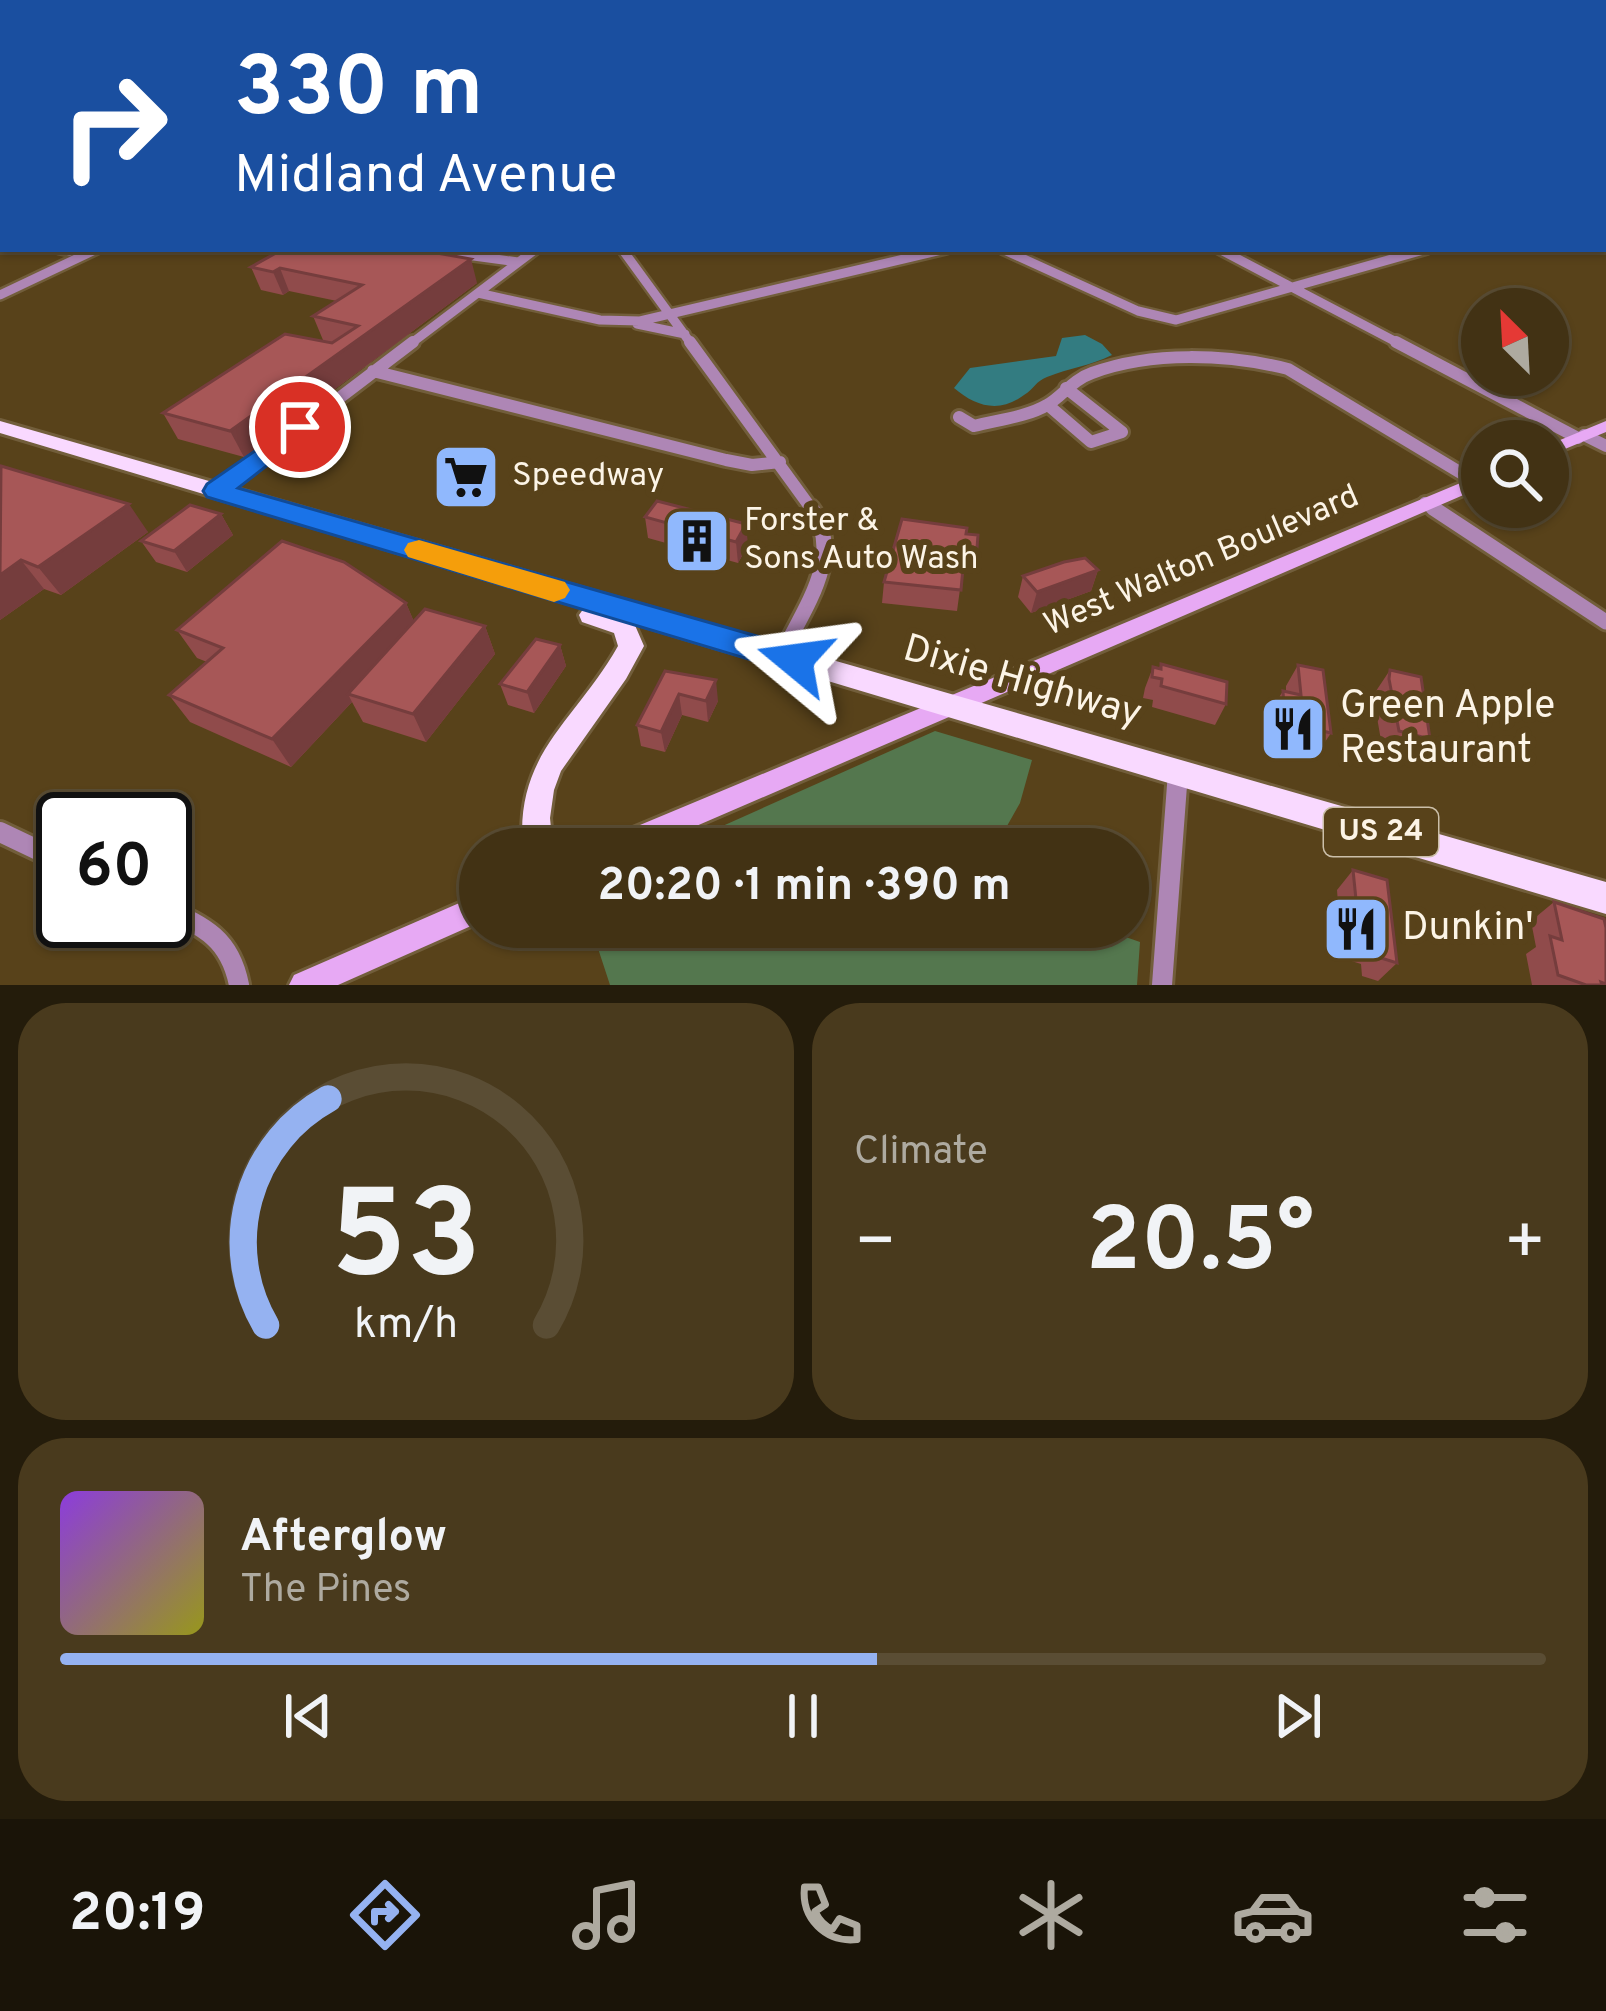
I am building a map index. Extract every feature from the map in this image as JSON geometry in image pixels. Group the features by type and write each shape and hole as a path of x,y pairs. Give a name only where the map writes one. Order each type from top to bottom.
{"main road":[{"path":"1569,441 1606,426"},
{"name":"Dixie Highway","path":"0,427 1606,898"},
{"name":"West Walton Boulevard","path":"662,828 1461,488"},
{"path":"442,557 457,574 606,620 630,634 627,656 547,768 535,794 533,828"},
{"path":"304,985 459,917"}],"street":[{"path":"0,295 91,252"},
{"path":"446,252 518,262"},
{"path":"486,257 494,252"},
{"path":"217,491 532,252"},
{"path":"624,252 820,520 827,549 816,590 781,656"},
{"path":"628,322 933,252"},
{"path":"1009,252 1167,320 1193,318 1417,252"},
{"path":"1225,252 1606,446"},
{"path":"478,293 685,334"},
{"path":"1048,405 1052,396 1090,374 1142,358 1264,360 1288,369 1461,470"},
{"path":"373,371 726,460 752,465 780,462"},
{"path":"1048,405 1091,442 1122,432 1066,388"},
{"path":"959,417 974,426 1048,405"},
{"path":"1425,503 1606,622"},
{"path":"1162,985 1178,772"},
{"path":"0,832 36,849"},
{"path":"192,921 209,929 234,952 239,985"}],"green space":[{"path":"935,731 1032,760 1020,803 1006,828 718,828"},
{"path":"598,948 1140,948 1137,985 610,985"}],"water":[{"path":"1085,335 1112,355 1043,379 1015,401 987,405 954,388 970,368 1056,356 1062,338"}],"building":[{"path":"278,252 431,252 471,259 230,431 163,413 285,334 332,343 358,326 313,316 362,285 280,268 273,272 251,267"},
{"path":"1,466 129,504 38,567 21,560 0,575"},
{"path":"657,501 746,524 736,542 645,517"},
{"path":"190,505 221,514 174,551 141,541"},
{"path":"902,519 967,528 966,534 978,535 977,548 965,546 961,590 884,582"},
{"path":"282,541 344,562 406,603 272,739 169,695 223,648 177,630"},
{"path":"1085,558 1098,570 1037,592 1023,576 1064,562"},
{"path":"425,609 485,626 413,714 348,694"},
{"path":"536,639 560,645 527,692 500,684"},
{"path":"1161,664 1227,682 1226,704 1161,686 1162,679 1152,677 1153,667 1161,669"},
{"path":"1298,665 1323,670 1331,733 1285,722 1283,691 1301,695"},
{"path":"1390,670 1421,677 1430,739 1399,731"},
{"path":"665,671 716,680 706,701 679,694 661,732 637,725"},
{"path":"1353,870 1387,880 1397,963 1381,958 1379,946 1360,939"},
{"path":"1554,902 1604,919 1606,984 1586,985 1558,975 1550,936 1562,940"}],"slow traffic":[{"path":"419,550 554,590"}],"place":[{"name":"Speedway","path":"466,477"},
{"name":"Forster & Sons Auto Wash","path":"697,541"},
{"name":"Green Apple Restaurant","path":"1293,729"},
{"name":"Dunkin'","path":"1356,929"}],"route":[{"path":"300,427 217,491 795,660"}]}
